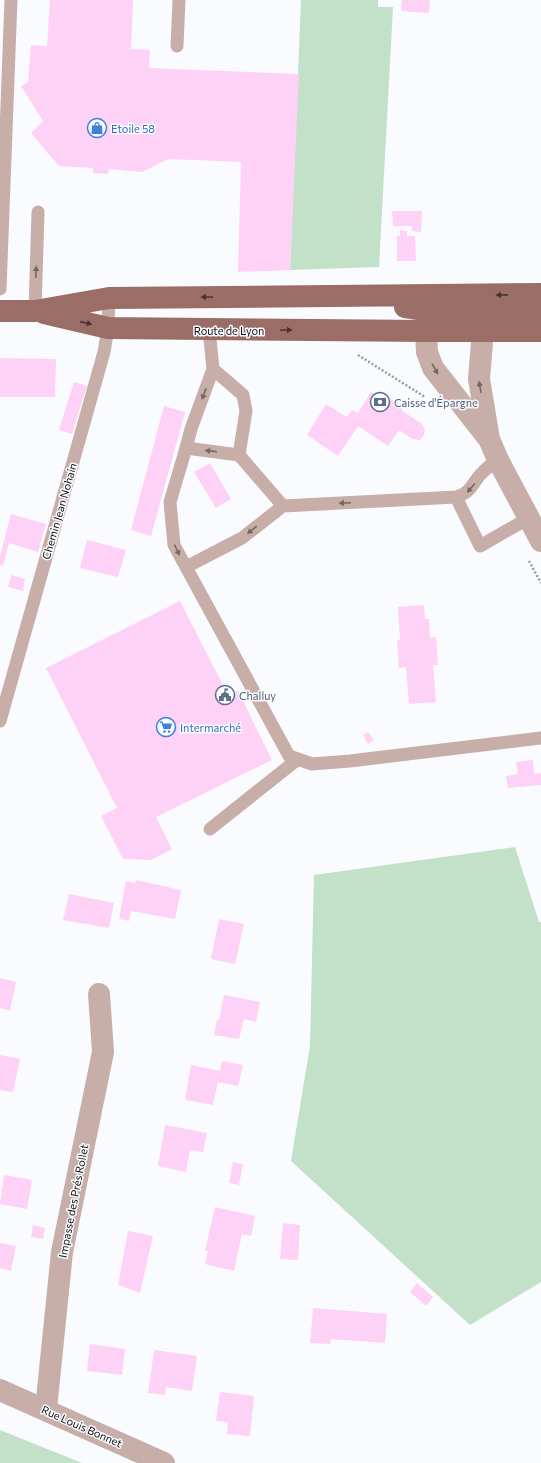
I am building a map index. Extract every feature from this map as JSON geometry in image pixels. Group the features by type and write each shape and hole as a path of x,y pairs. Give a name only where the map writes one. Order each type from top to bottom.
{"main road":[{"name":"Route de Lyon","path":"0,311 35,311 109,298 541,294"},
{"name":"Route de Lyon","path":"246,297 320,304 408,307 479,323 541,313"},
{"name":"Route de Lyon","path":"35,311 108,328 426,331 427,319 479,323 541,331"}],"street":[{"path":"479,323 479,379 489,439 520,523 541,541"},
{"path":"426,331 427,352 433,368 489,439"},
{"name":"Impasse des Prés Rollet","path":"46,1409 62,1252 103,1052 99,994"},
{"name":"Rue Louis Bonnet","path":"0,1390 46,1409 164,1463"}],"lane":[{"path":"0,289 10,0"},
{"path":"177,46 179,0"},
{"path":"35,311 38,212"},
{"name":"Chemin Jean Nohain","path":"0,721 104,352 108,328 109,298"},
{"path":"209,329 213,369 191,429 170,502 174,545 289,756 312,764 350,761 541,738"},
{"path":"213,369 243,395 246,411 240,455"},
{"path":"186,448 240,455 282,506"},
{"path":"186,567 242,538 282,506 456,497 464,495 482,472 498,460"},
{"path":"456,497 480,546 520,523"},
{"path":"210,828 298,759"}],"path":[{"path":"352,351 429,400"},
{"path":"520,523 541,583"}],"green space":[{"path":"301,0 378,0 378,7 393,7 379,267 290,270"},
{"path":"515,847 539,922 541,922 541,1282 470,1325 291,1161 310,1046 314,875"},
{"path":"0,1430 82,1463 0,1463"}],"building":[{"path":"50,0 133,0 131,49 150,50 149,68 299,74 290,270 238,272 241,162 168,159 142,172 109,169 108,174 93,173 93,168 59,166 31,133 43,121 21,86 28,82 31,45 47,46"},
{"path":"402,0 430,0 429,13 401,11"},
{"path":"392,211 422,211 421,232 412,231 412,226 393,226"},
{"path":"400,230 407,231 407,236 415,236 416,261 397,261 397,235 400,236"},
{"path":"0,358 56,359 55,397 0,397"},
{"path":"74,382 87,386 72,434 59,430"},
{"path":"371,392 385,400 387,397 403,407 401,410 422,424 425,430 424,435 420,440 412,439 399,430 388,446 358,426 338,456 307,435 326,404 347,417 352,410 358,413"},
{"path":"164,406 185,412 151,536 131,530"},
{"path":"210,463 231,499 216,508 194,472"},
{"path":"11,514 46,524 38,552 9,543 3,566 0,565 0,556"},
{"path":"87,540 126,550 118,577 80,568"},
{"path":"11,575 25,579 23,591 8,587"},
{"name":"Intermarché","path":"180,601 228,695 238,691 272,760 156,817 172,849 151,860 123,859 101,816 117,808 46,668"},
{"path":"424,605 425,619 429,619 430,638 436,637 438,665 433,665 436,702 409,704 406,667 399,668 397,641 400,640 398,607"},
{"path":"368,732 374,740 368,744 363,735"},
{"path":"533,760 534,774 541,773 541,785 508,788 506,776 518,774 516,762"},
{"path":"136,880 181,890 175,919 131,911 129,921 119,919 126,881 135,883"},
{"path":"69,894 114,903 109,928 63,920"},
{"path":"219,919 244,924 235,964 211,959"},
{"path":"0,978 16,982 10,1011 0,1008"},
{"path":"224,995 260,1002 256,1022 244,1019 239,1039 214,1035 217,1020 219,1020"},
{"path":"0,1055 20,1059 13,1092 0,1090"},
{"path":"222,1061 243,1065 238,1086 218,1082 213,1105 185,1100 191,1065 220,1071"},
{"path":"165,1125 207,1133 203,1152 190,1150 186,1172 158,1166"},
{"path":"233,1162 243,1164 239,1185 229,1183"},
{"path":"4,1175 32,1180 27,1209 0,1204"},
{"path":"215,1207 255,1216 251,1236 242,1234 234,1271 205,1264 208,1251 205,1251"},
{"path":"283,1223 300,1225 298,1260 280,1259"},
{"path":"33,1225 45,1228 43,1239 31,1237"},
{"path":"128,1231 153,1236 140,1293 118,1285"},
{"path":"0,1243 16,1246 11,1271 0,1268"},
{"path":"417,1283 433,1297 426,1306 410,1292"},
{"path":"313,1308 387,1314 385,1343 331,1339 330,1344 310,1343"},
{"path":"90,1344 125,1349 122,1375 87,1371"},
{"path":"154,1350 197,1356 192,1391 166,1387 165,1395 148,1393"},
{"path":"220,1392 254,1396 250,1436 227,1434 228,1422 216,1421"}],"place":[{"name":"Etoile 58","path":"97,128"},
{"name":"Caisse d'Épargne","path":"380,402"},
{"name":"Challuy","path":"225,695"},
{"name":"Intermarché","path":"166,727"}]}
